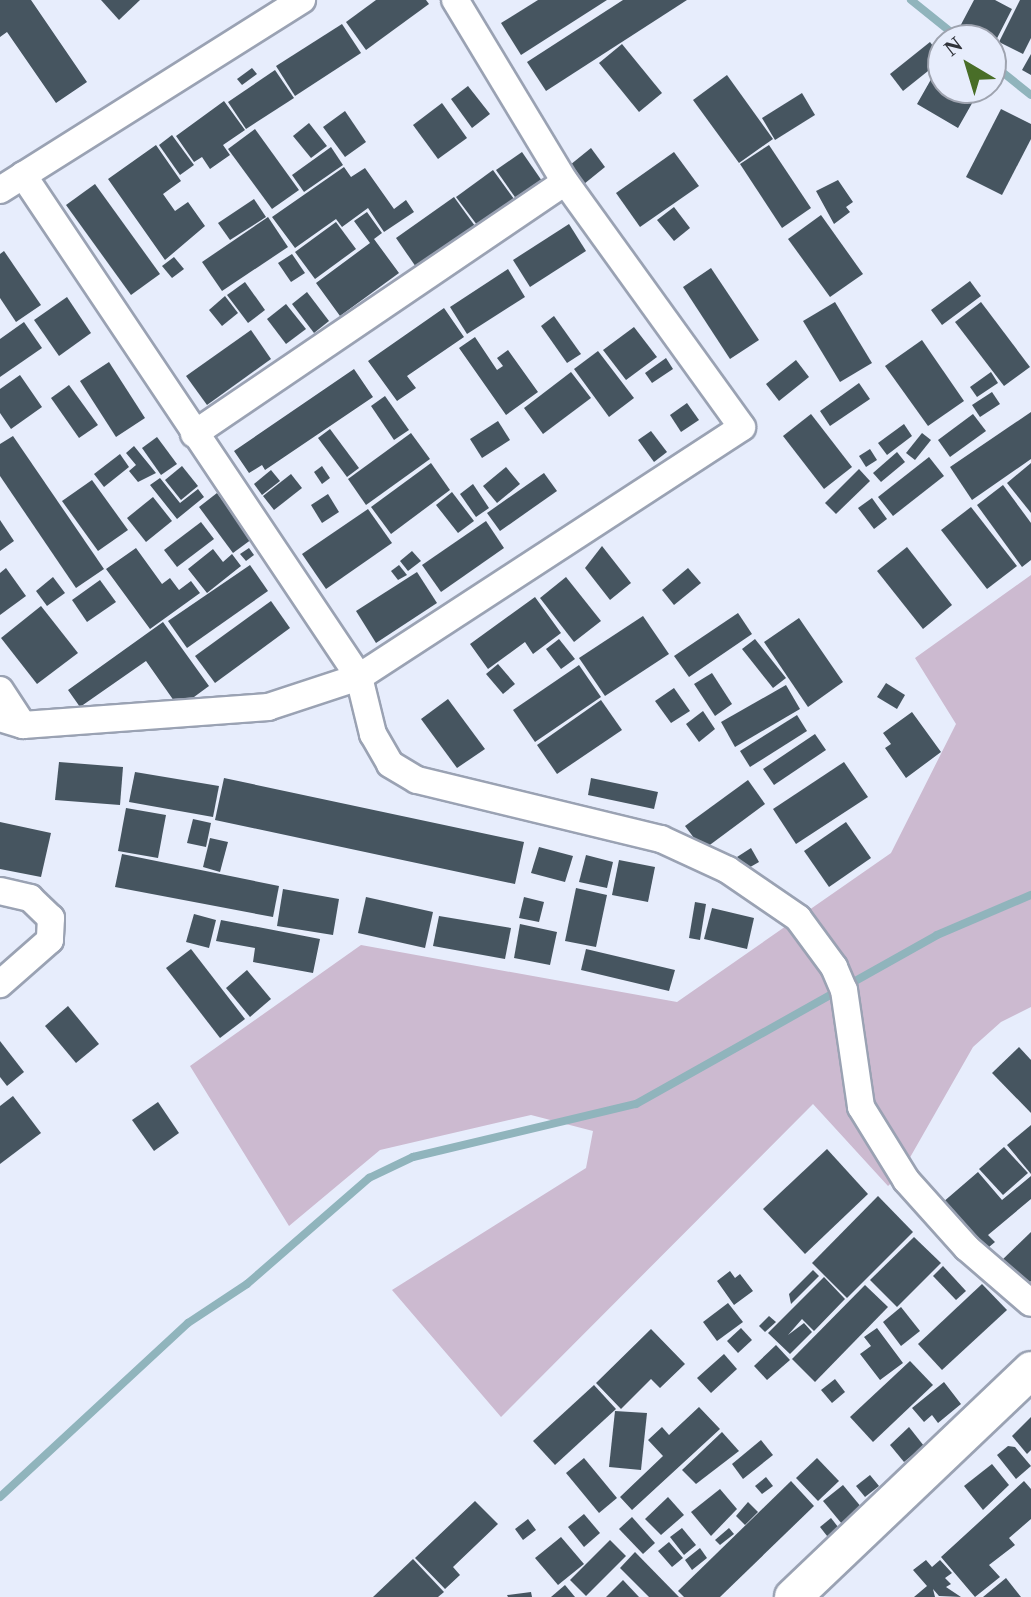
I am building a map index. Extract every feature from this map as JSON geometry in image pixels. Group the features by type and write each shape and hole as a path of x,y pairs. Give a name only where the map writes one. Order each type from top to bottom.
{"street":[{"path":"0,190 302,0"},
{"path":"0,690 12,722 268,707 359,677 742,427 565,182 455,0"},
{"path":"23,175 359,677 379,744 390,764 417,780 661,839 728,870 798,918 834,967 844,990 861,1107 883,1144 932,1213 1031,1303"},
{"path":"194,434 565,182"},
{"path":"0,891 30,898 51,918 50,940 0,984"},
{"path":"793,1597 1031,1370"}],"shaded area":[{"path":"1031,575 1031,1007 1001,1022 973,1047 900,1175 888,1186 813,1104 501,1417 392,1290 586,1168 593,1131 531,1115 380,1150 289,1226 190,1066 361,945 677,1002 891,853 956,724 915,658"}],"building":[{"path":"0,0 31,0 87,82 56,103 7,32 0,37"},
{"path":"101,0 140,0 119,20"},
{"path":"376,0 426,0 429,4 366,50 346,22"},
{"path":"538,0 607,0 521,55 501,23"},
{"path":"623,0 687,0 546,91 527,62"},
{"path":"974,0 995,0 1012,9 1004,24 961,24"},
{"path":"1020,0 1031,0 1031,38 1023,54 1007,46 1007,26"},
{"path":"342,24 361,53 295,96 276,66"},
{"path":"622,44 662,93 639,112 599,63"},
{"path":"927,44 927,72 903,91 890,74"},
{"path":"1031,54 1031,75 1022,70"},
{"path":"252,68 257,74 242,85 237,79"},
{"path":"275,70 294,98 246,129 228,102"},
{"path":"727,75 773,139 739,163 693,100"},
{"path":"468,86 490,114 472,128 451,99"},
{"path":"927,86 927,104 972,104 958,128 917,104"},
{"path":"802,93 815,115 775,140 762,118"},
{"path":"224,101 245,130 223,145 230,155 210,169 202,157 194,162 176,136"},
{"path":"442,103 467,138 438,159 413,125"},
{"path":"1001,109 1031,124 1031,139 1002,195 966,177"},
{"path":"345,111 366,142 345,157 323,127"},
{"path":"309,123 327,146 311,158 293,136"},
{"path":"255,129 299,190 272,209 228,149"},
{"path":"172,135 194,165 180,175 159,145"},
{"path":"156,145 181,181 163,194 175,211 188,202 205,226 165,260 108,179"},
{"path":"769,145 811,208 782,228 740,164"},
{"path":"331,147 343,165 304,192 292,175"},
{"path":"591,148 605,167 584,184 570,165"},
{"path":"522,152 542,181 517,200 496,170"},
{"path":"674,152 699,186 640,227 616,193"},
{"path":"344,167 351,177 365,168 394,209 406,200 414,212 384,232 368,208 342,227 336,219 295,248 272,217"},
{"path":"493,170 514,199 477,225 456,197"},
{"path":"838,180 853,202 846,207 850,212 834,224 816,191"},
{"path":"95,184 160,274 131,295 66,205"},
{"path":"454,197 475,226 416,267 396,238"},
{"path":"254,199 266,217 230,240 218,223"},
{"path":"674,207 690,228 674,241 657,220"},
{"path":"367,212 382,233 374,239 399,273 340,316 316,283 370,243 354,221"},
{"path":"821,215 863,274 830,297 788,239"},
{"path":"268,217 288,247 222,291 202,262"},
{"path":"336,222 356,249 315,279 295,252"},
{"path":"569,224 586,251 530,287 513,260"},
{"path":"4,251 41,305 16,322 0,298 0,254"},
{"path":"292,254 305,273 291,282 278,263"},
{"path":"174,257 184,269 172,278 162,266"},
{"path":"711,268 759,340 730,359 683,287"},
{"path":"508,269 525,297 467,334 450,307"},
{"path":"970,281 981,296 942,325 931,310"},
{"path":"245,282 265,310 248,323 227,295"},
{"path":"307,292 329,321 314,333 292,304"},
{"path":"225,296 238,313 222,326 209,310"},
{"path":"67,297 91,333 59,356 34,320"},
{"path":"835,302 872,363 840,382 803,321"},
{"path":"981,302 1030,367 1004,386 955,322"},
{"path":"286,304 306,329 286,344 267,319"},
{"path":"444,308 464,337 407,376 416,388 397,401 368,361"},
{"path":"554,316 581,354 567,363 541,326"},
{"path":"24,322 42,348 0,377 0,339"},
{"path":"634,327 657,357 626,380 603,350"},
{"path":"251,330 271,359 207,405 186,376"},
{"path":"475,337 497,370 503,366 497,358 508,350 538,392 506,415 459,348"},
{"path":"922,340 964,401 928,426 885,366"},
{"path":"598,351 634,398 609,417 574,369"},
{"path":"666,358 673,369 652,383 645,373"},
{"path":"796,360 809,377 779,401 766,384"},
{"path":"109,362 145,418 116,437 80,381"},
{"path":"354,369 373,397 265,470 262,465 249,473 234,451"},
{"path":"571,372 591,398 543,434 524,408"},
{"path":"991,372 998,383 977,397 970,387"},
{"path":"20,375 42,407 11,429 0,413 0,389"},
{"path":"859,383 870,399 830,426 820,411"},
{"path":"69,385 98,425 79,438 51,398"},
{"path":"992,392 1000,404 980,417 972,405"},
{"path":"385,396 409,430 394,440 371,406"},
{"path":"687,403 699,420 681,432 670,415"},
{"path":"1031,412 1031,459 972,500 950,467"},
{"path":"811,414 852,467 824,489 783,436"},
{"path":"973,414 986,431 950,457 938,440"},
{"path":"498,421 510,440 482,458 470,439"},
{"path":"904,424 912,436 887,455 878,443"},
{"path":"330,429 359,468 347,477 318,438"},
{"path":"651,431 667,452 654,462 638,440"},
{"path":"411,433 430,459 366,505 348,479"},
{"path":"922,433 931,440 915,460 906,453"},
{"path":"13,436 104,569 76,588 0,476 0,444"},
{"path":"157,437 177,464 161,475 142,448"},
{"path":"134,446 156,473 138,482 129,471 136,465 126,453"},
{"path":"870,449 877,460 866,467 859,456"},
{"path":"897,452 905,462 881,482 873,473"},
{"path":"120,454 129,467 104,487 94,474"},
{"path":"929,457 944,476 893,516 878,497"},
{"path":"431,463 450,490 391,534 371,507"},
{"path":"1031,463 1031,513 1007,483"},
{"path":"182,466 198,486 181,500 165,480"},
{"path":"322,466 330,478 322,484 314,472"},
{"path":"506,467 520,484 497,503 483,486"},
{"path":"859,469 870,481 836,514 825,503"},
{"path":"271,470 280,481 262,495 254,484"},
{"path":"544,473 557,491 500,531 487,513"},
{"path":"291,474 302,488 274,510 263,496"},
{"path":"160,478 180,503 198,489 204,497 177,519 150,485"},
{"path":"92,480 128,530 98,551 62,501"},
{"path":"473,484 489,508 476,517 460,494"},
{"path":"1003,485 1031,523 1031,560 1022,567 977,505"},
{"path":"452,492 474,521 458,533 436,505"},
{"path":"217,493 252,539 233,553 199,507"},
{"path":"328,494 339,512 322,523 311,505"},
{"path":"153,497 172,521 146,542 127,518"},
{"path":"872,498 887,519 874,529 858,508"},
{"path":"971,507 1017,566 987,589 941,530"},
{"path":"368,509 392,543 326,589 302,554"},
{"path":"0,520 14,541 0,551"},
{"path":"486,521 504,548 441,592 422,565"},
{"path":"201,522 214,539 177,567 164,550"},
{"path":"602,546 631,583 610,600 585,568"},
{"path":"907,547 952,605 923,629 877,571"},
{"path":"136,548 162,584 170,578 179,590 191,581 200,593 150,629 106,569"},
{"path":"249,548 254,555 246,561 240,554"},
{"path":"213,549 223,562 232,554 241,566 207,593 188,569"},
{"path":"412,551 421,561 408,571 400,561"},
{"path":"250,565 268,591 187,648 168,621"},
{"path":"399,565 407,575 398,580 391,571"},
{"path":"6,568 26,596 0,615 0,573"},
{"path":"688,568 701,583 674,605 662,590"},
{"path":"417,572 437,603 376,643 356,611"},
{"path":"53,577 65,593 47,606 36,591"},
{"path":"566,577 601,621 574,642 540,598"},
{"path":"100,580 116,602 87,622 72,600"},
{"path":"535,597 561,633 533,654 525,642 488,669 470,644"},
{"path":"271,601 290,628 215,683 195,656"},
{"path":"41,606 78,653 37,684 1,638"},
{"path":"738,613 752,634 689,677 674,656"},
{"path":"643,616 669,654 605,696 579,658"},
{"path":"799,618 843,682 808,707 764,642"},
{"path":"163,622 209,686 179,708 146,661 80,707 68,690"},
{"path":"559,639 575,659 561,669 546,649"},
{"path":"755,639 786,678 773,688 742,649"},
{"path":"498,664 515,684 503,694 486,674"},
{"path":"579,665 601,697 535,742 513,710"},
{"path":"712,673 732,704 715,716 694,684"},
{"path":"886,683 905,695 897,709 877,697"},
{"path":"786,685 800,709 735,747 721,722"},
{"path":"674,688 690,711 671,723 655,701"},
{"path":"448,699 485,749 457,768 421,719"},
{"path":"601,700 622,730 557,774 537,745"},
{"path":"703,711 715,729 699,742 686,724"},
{"path":"912,712 941,752 906,778 885,748 891,744 883,733"},
{"path":"797,715 807,731 750,767 740,751"},
{"path":"815,734 826,750 774,785 763,769"},
{"path":"59,762 123,767 120,805 55,800"},
{"path":"844,762 868,797 796,844 773,809"},
{"path":"135,772 219,786 213,817 129,802"},
{"path":"224,778 524,842 515,884 215,820"},
{"path":"591,778 658,792 654,809 588,795"},
{"path":"748,780 765,804 703,850 685,826"},
{"path":"126,808 166,815 158,858 118,851"},
{"path":"193,819 211,823 206,847 187,843"},
{"path":"0,822 51,833 41,877 0,869"},
{"path":"846,822 871,858 829,887 804,851"},
{"path":"210,838 228,842 220,872 203,867"},
{"path":"539,847 573,856 565,882 531,873"},
{"path":"751,848 759,862 745,870 737,857"},
{"path":"122,854 279,886 273,917 115,887"},
{"path":"586,855 613,862 607,888 579,882"},
{"path":"619,860 655,867 648,902 612,895"},
{"path":"576,888 607,895 596,947 565,941"},
{"path":"283,889 339,899 333,935 277,926"},
{"path":"366,897 433,912 425,948 358,933"},
{"path":"524,897 544,902 539,922 519,918"},
{"path":"695,902 706,904 700,940 689,938"},
{"path":"712,908 754,918 747,949 704,939"},
{"path":"194,914 216,920 209,948 186,942"},
{"path":"439,916 511,928 505,959 433,946"},
{"path":"221,920 320,939 313,973 253,962 255,948 216,941"},
{"path":"520,924 557,932 550,965 514,958"},
{"path":"191,949 245,1019 220,1038 166,968"},
{"path":"586,949 675,970 669,991 581,970"},
{"path":"247,970 271,999 250,1017 226,988"},
{"path":"68,1006 99,1044 76,1063 45,1026"},
{"path":"0,1041 24,1072 7,1086 0,1077"},
{"path":"1019,1047 1031,1060 1031,1113 992,1073"},
{"path":"13,1096 41,1133 0,1164 0,1106"},
{"path":"158,1102 179,1133 154,1151 132,1120"},
{"path":"1031,1125 1031,1174 1007,1145"},
{"path":"1004,1147 1028,1173 1003,1195 979,1169"},
{"path":"827,1149 868,1194 805,1254 763,1209"},
{"path":"978,1172 1002,1200 1031,1176 1031,1199 988,1235 995,1242 983,1252 942,1203"},
{"path":"878,1196 913,1232 847,1298 812,1263"},
{"path":"1031,1232 1031,1281 1023,1289 999,1263"},
{"path":"914,1237 941,1263 897,1307 870,1280"},
{"path":"943,1266 966,1291 956,1300 933,1276"},
{"path":"813,1270 819,1276 791,1304 789,1294"},
{"path":"730,1271 735,1278 740,1274 753,1291 734,1305 717,1281"},
{"path":"824,1277 845,1299 814,1331 802,1319 788,1335 804,1323 812,1332 790,1354 768,1333"},
{"path":"982,1284 1007,1310 942,1370 918,1344"},
{"path":"865,1285 888,1307 815,1382 792,1359"},
{"path":"728,1303 743,1322 717,1341 703,1322"},
{"path":"901,1307 920,1331 901,1346 883,1322"},
{"path":"769,1316 776,1322 765,1332 759,1326"},
{"path":"741,1328 752,1340 738,1353 727,1341"},
{"path":"877,1328 903,1363 880,1380 860,1354 871,1346 864,1337"},
{"path":"651,1329 685,1364 660,1388 651,1379 621,1409 596,1383"},
{"path":"776,1345 790,1360 767,1380 754,1366"},
{"path":"724,1354 737,1369 711,1393 697,1378"},
{"path":"910,1361 933,1385 873,1442 850,1417"},
{"path":"835,1379 845,1392 832,1403 821,1390"},
{"path":"944,1382 961,1404 938,1423 932,1415 924,1422 912,1408"},
{"path":"594,1385 616,1409 555,1465 533,1441"},
{"path":"699,1407 720,1429 632,1510 620,1497 663,1456 648,1440 662,1427 669,1435"},
{"path":"615,1411 647,1413 641,1470 609,1467"},
{"path":"1031,1417 1031,1450 1027,1454 1012,1436"},
{"path":"909,1427 924,1446 904,1462 890,1445"},
{"path":"722,1432 739,1451 696,1484 682,1470"},
{"path":"761,1440 773,1455 743,1479 732,1464"},
{"path":"1008,1446 1015,1447 1031,1466 1016,1479 997,1455"},
{"path":"584,1458 617,1498 599,1513 566,1473"},
{"path":"817,1458 839,1481 818,1501 796,1478"},
{"path":"992,1464 1009,1485 983,1510 964,1486"},
{"path":"870,1475 879,1486 865,1497 856,1486"},
{"path":"766,1477 773,1486 762,1494 755,1486"},
{"path":"791,1481 814,1506 720,1597 684,1597 678,1591"},
{"path":"1024,1481 1031,1489 1031,1519 1009,1538 1015,1545 989,1565 1000,1577 975,1597 941,1557"},
{"path":"843,1485 862,1508 842,1524 823,1501"},
{"path":"720,1489 737,1509 711,1536 691,1512"},
{"path":"668,1497 684,1515 661,1535 645,1519"},
{"path":"475,1501 498,1524 453,1567 460,1575 445,1589 415,1558"},
{"path":"748,1502 758,1512 745,1525 736,1516"},
{"path":"584,1514 600,1533 584,1547 568,1527"},
{"path":"632,1517 655,1543 643,1554 619,1529"},
{"path":"831,1518 842,1532 831,1541 820,1527"},
{"path":"528,1519 536,1530 523,1540 515,1529"},
{"path":"682,1528 696,1545 684,1555 670,1537"},
{"path":"729,1528 734,1534 720,1545 715,1540"},
{"path":"561,1537 584,1564 558,1585 535,1558"},
{"path":"610,1540 626,1556 586,1596 570,1580"},
{"path":"669,1542 683,1558 672,1567 658,1551"},
{"path":"700,1548 707,1558 692,1570 685,1560"},
{"path":"635,1552 679,1597 649,1597 620,1568"},
{"path":"413,1559 444,1592 438,1597 373,1597"},
{"path":"926,1560 932,1567 940,1560 952,1573 945,1578 951,1584 946,1587 961,1597 939,1596 933,1589 935,1597 914,1597 927,1586 913,1570"},
{"path":"1006,1578 1021,1597 983,1597"},
{"path":"623,1580 639,1597 606,1597"},
{"path":"565,1585 575,1597 551,1597"},
{"path":"531,1592 532,1597 507,1595"}],"waterway":[{"path":"911,0 941,24"},
{"path":"1007,76 1031,95"},
{"path":"0,1497 188,1323 247,1284 369,1178 413,1157 636,1104 937,935 1031,895"}]}
